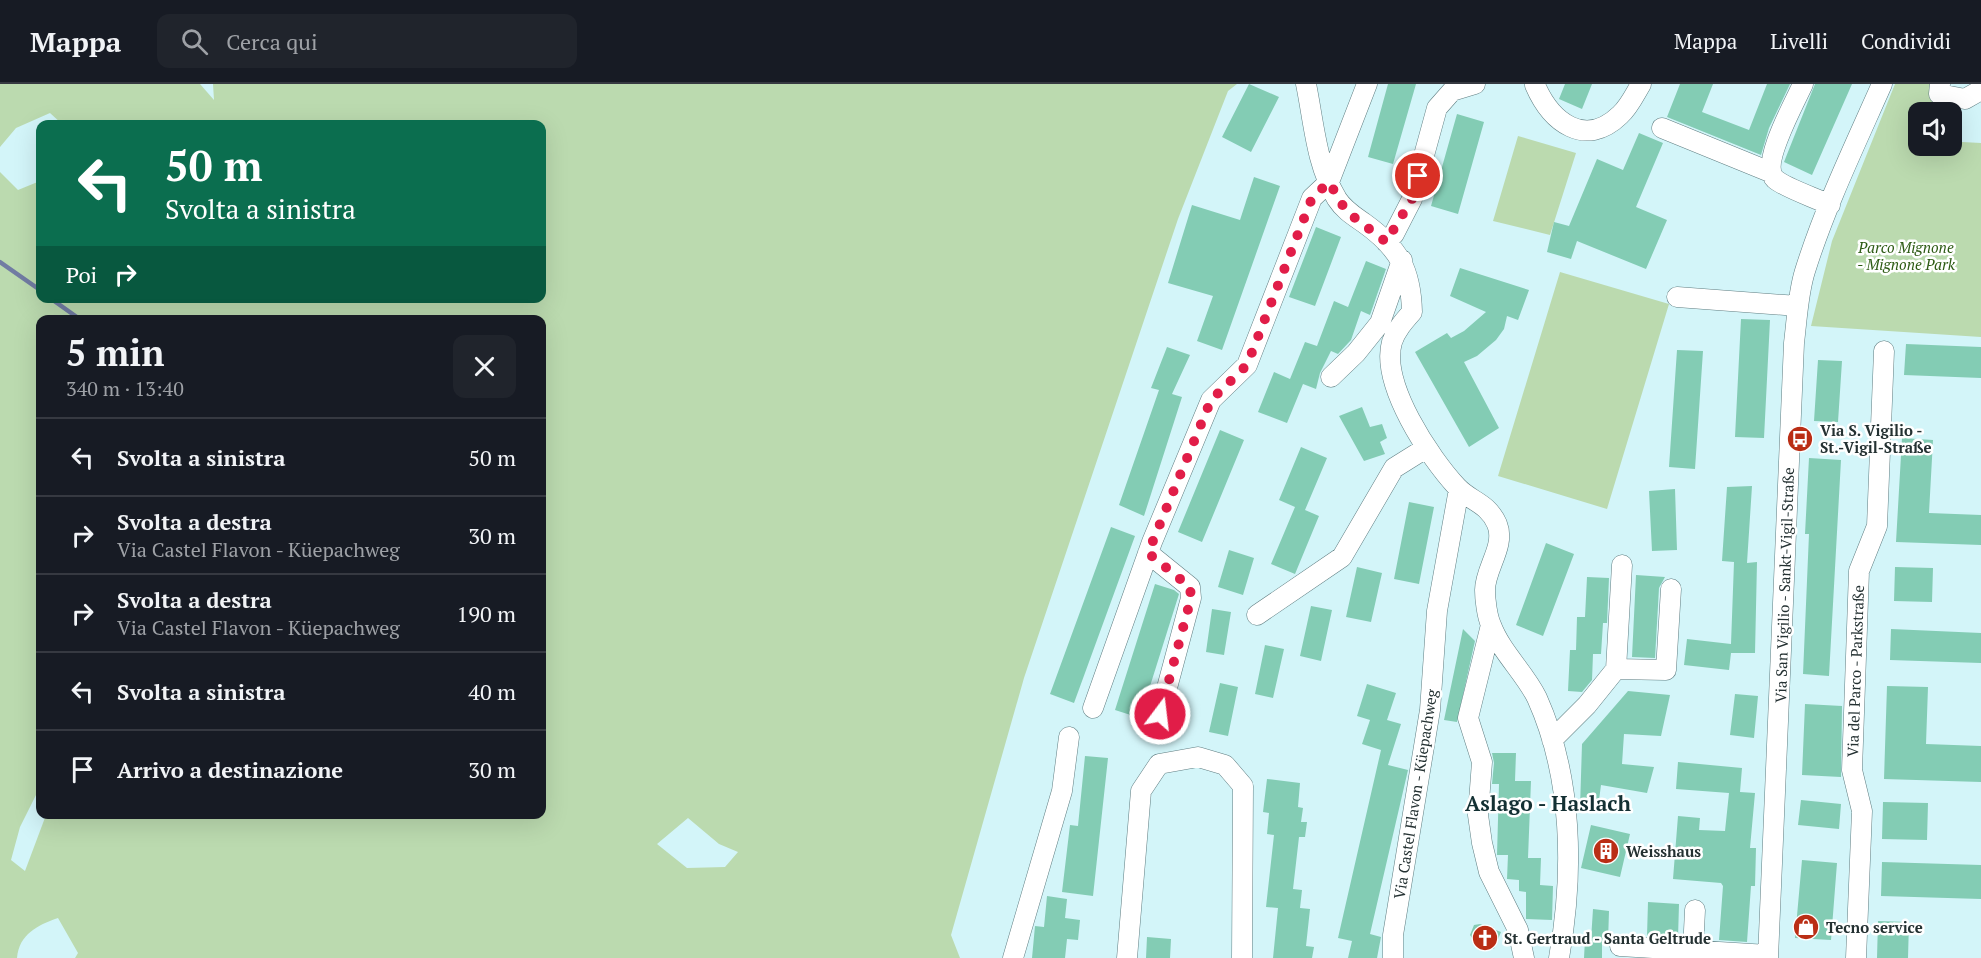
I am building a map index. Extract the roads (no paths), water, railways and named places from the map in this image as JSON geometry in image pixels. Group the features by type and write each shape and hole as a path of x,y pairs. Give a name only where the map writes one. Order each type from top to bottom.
{"street":[{"path":"1306,84 1319,159 1329,182 1346,211 1386,242 1402,260 1412,286 1412,312 1392,341 1390,359 1397,388 1426,448 1459,489 1484,505 1498,525 1498,548 1485,588 1491,625 1468,718 1482,762 1478,815 1482,843 1489,872 1518,930 1524,958"},
{"path":"1093,708 1148,553 1211,400 1247,365 1312,198 1329,182 1367,84"},
{"path":"1386,242 1412,199 1437,108 1452,91 1475,84"},
{"path":"1534,84 1544,105 1557,120 1584,132 1602,127 1621,114 1641,84"},
{"path":"1770,172 1772,155 1803,84"},
{"name":"Via San Vigilio - Sankt-Vigil-Straße","path":"1768,956 1793,365 1798,306 1804,272 1882,84"},
{"path":"1940,84 1939,94 1965,99 1981,90"},
{"path":"1662,128 1770,172 1776,180 1830,205"},
{"path":"1331,376 1356,353 1380,323 1402,260"},
{"path":"1677,297 1798,306"},
{"name":"Via del Parco - Parkstraße","path":"1856,958 1862,811 1852,770 1859,571 1877,526 1884,351"},
{"path":"1257,615 1342,557 1394,468 1426,448"},
{"name":"Via Castel Flavon - Küepachweg","path":"1393,958 1395,924 1430,710 1437,611 1459,489"},
{"path":"1148,553 1190,587 1191,598 1160,714"},
{"path":"1552,740 1587,705 1616,669 1622,564"},
{"path":"1616,669 1666,670 1671,589"},
{"path":"1491,625 1536,696 1552,740 1566,803 1568,875 1559,958"},
{"path":"1013,958 1062,791 1070,737"},
{"path":"1127,958 1142,791 1160,764 1198,757 1225,765 1243,786 1242,958"},
{"path":"1693,951 1695,910"},
{"path":"1620,946 1768,956"}],"waterway":[{"path":"0,262 36,287"},
{"path":"57,303 74,315"}],"place":[{"name":"Via S. Vigilio - St.-Vigil-Straße","path":"1800,439"},
{"name":"Weisshaus","path":"1606,851"},
{"name":"Tecno service","path":"1806,927"},
{"name":"St. Gertraud - Santa Geltrude","path":"1485,938"}],"district":[{"name":"Aslago - Haslach","path":"1548,803"}],"park label":[{"name":"Parco Mignone - Mignone Park","path":"1906,256"}]}
